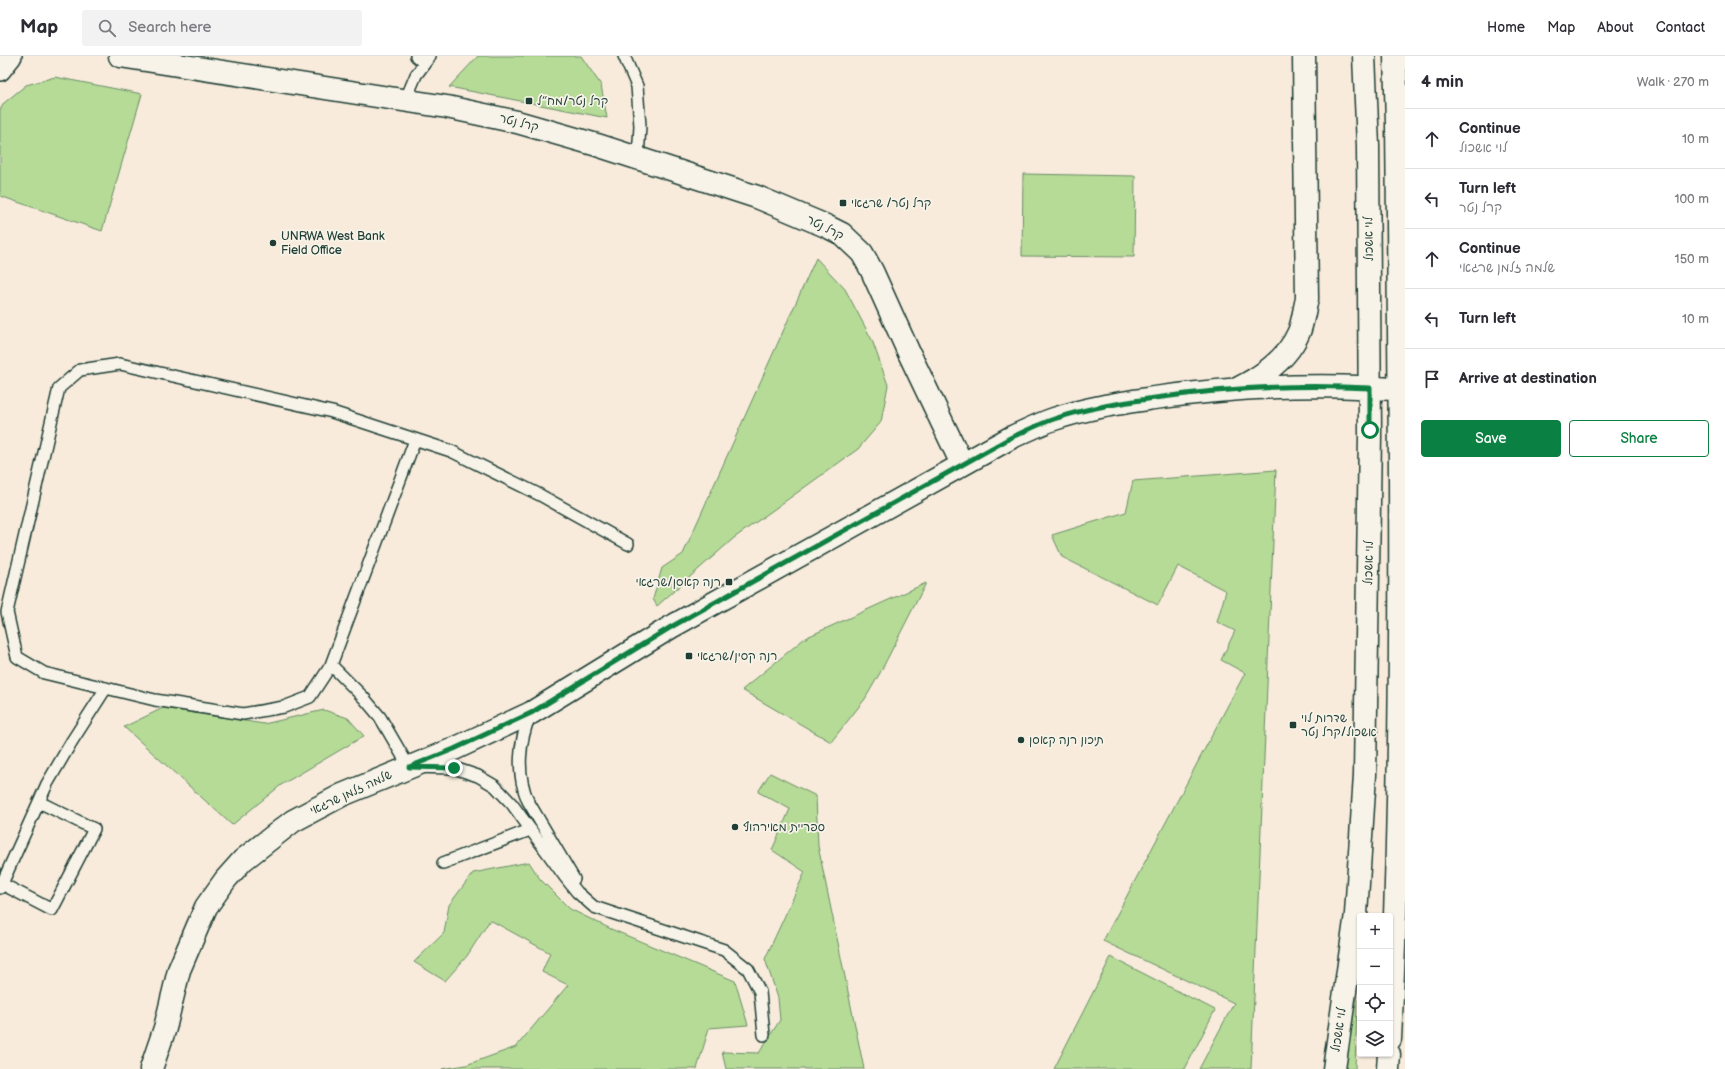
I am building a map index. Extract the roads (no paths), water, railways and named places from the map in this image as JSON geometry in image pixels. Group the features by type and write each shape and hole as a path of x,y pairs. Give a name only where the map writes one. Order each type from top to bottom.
{"street":[{"path":"0,70 11,56"},
{"name":"קרל נטר","path":"120,56 447,107 517,122 638,158 757,197 826,226 842,234 862,253 872,271 962,464"},
{"path":"1233,390 1260,375 1286,353 1300,331 1307,299 1304,56"},
{"name":"לוי אשכול","path":"1334,1069 1356,914 1365,775 1370,524 1370,388 1368,146 1364,56"},
{"path":"1391,1021 1395,944 1401,680 1402,397 1398,131 1395,56"},
{"path":"962,464 1012,437 1054,419 1091,409 1128,402 1178,395 1302,386 1370,388 1402,397"},
{"name":"שלמה זלמן שרגאי","path":"151,1069 165,1028 181,964 206,906 226,879 243,860 293,821 342,795 454,749 531,713 671,627 962,464"},
{"path":"1388,1069 1389,1057"}],"lane":[{"path":"624,56 637,86 640,126 638,158"},
{"path":"405,101 423,58"},
{"path":"415,440 331,665 310,697 284,707 243,714 155,700 44,673 17,657 7,612 59,388 80,370 120,364 332,412 451,452 507,478 628,544"},
{"path":"331,665 380,716 409,767 454,768 466,771 486,780 504,794 569,882 577,892 594,907 724,950 748,969 760,992 764,1035"},
{"path":"39,802 94,829 52,910 1,886 47,784 72,741 106,688"},
{"path":"531,713 526,726 520,762 526,795 563,862 594,907"},
{"path":"443,863 530,830"}],"place":[{"name":"קרל נטר/מח״ל","path":"529,101"},
{"name":"קרל נטר/ שרגאי","path":"843,203"},
{"name":"UNRWA West Bank Field Office","path":"273,243"},
{"name":"רנה קאסן/שרגאי","path":"729,582"},
{"name":"רנה קסין/שרגאי","path":"689,656"},
{"name":"שדרות לוי אשכול/קרל נטר","path":"1293,725"},
{"name":"תיכון רנה קאסן","path":"1021,740"},
{"name":"ספריית מאירהוף","path":"735,827"}]}
